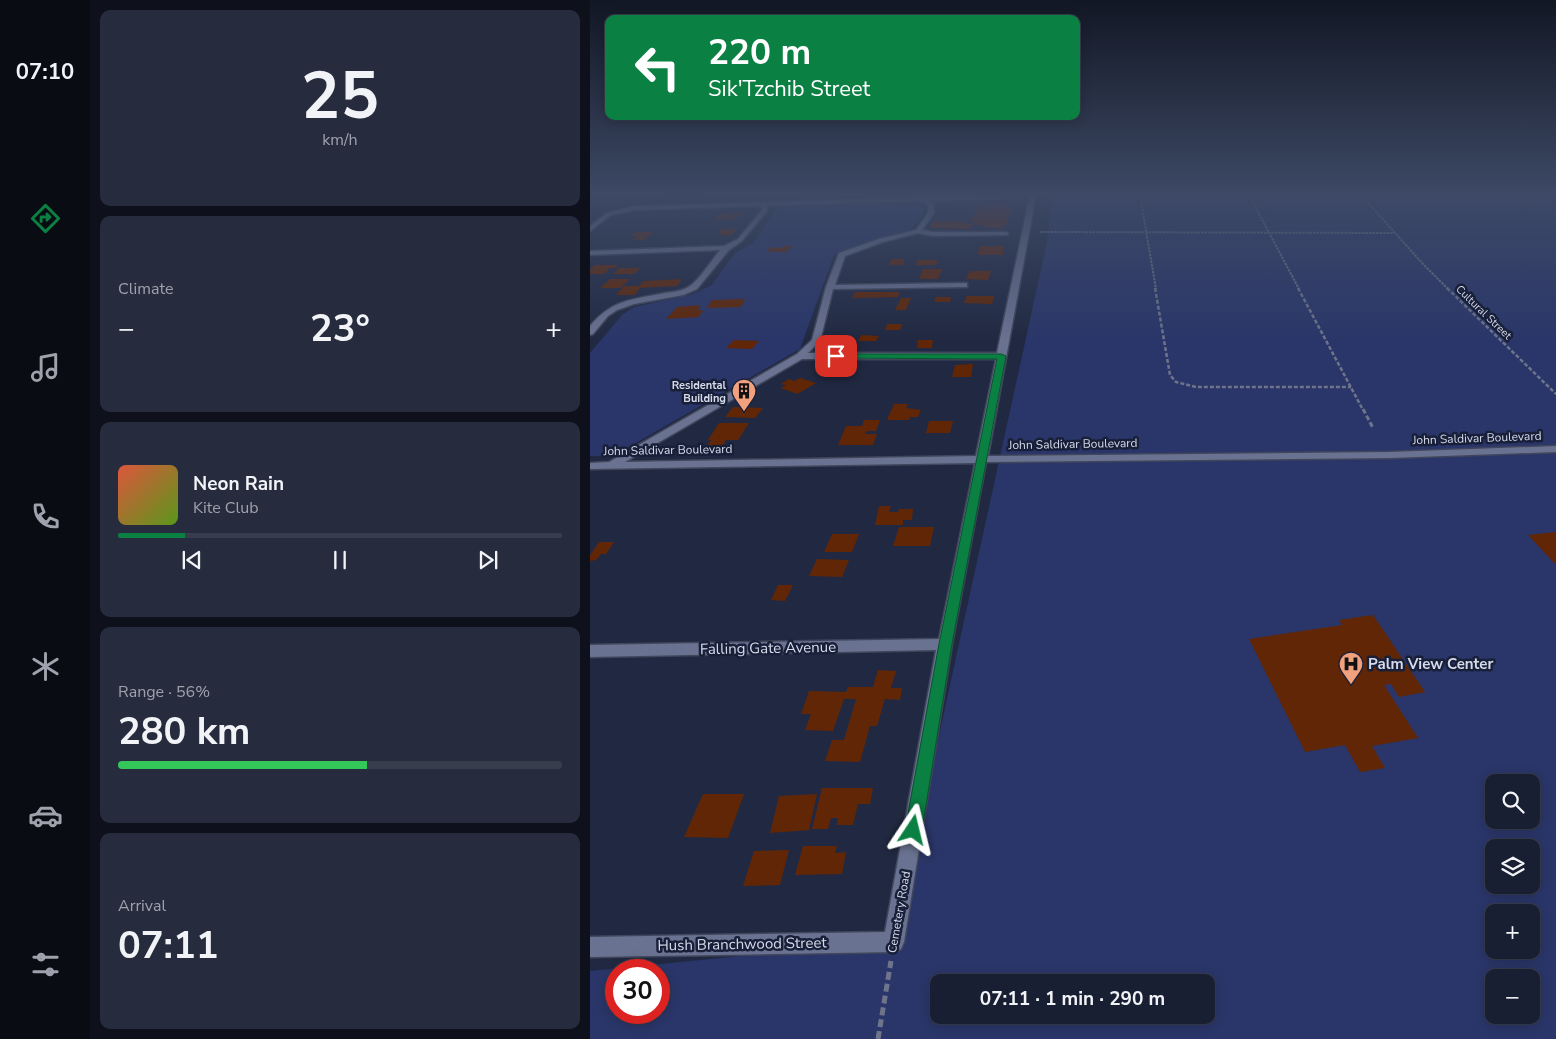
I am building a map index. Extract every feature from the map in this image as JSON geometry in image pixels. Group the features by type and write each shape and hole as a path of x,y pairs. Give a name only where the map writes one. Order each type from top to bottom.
{"street":[{"path":"590,332 605,314 614,308 632,302 680,293 694,287 726,248 734,243"},
{"path":"610,465 800,356 816,341 830,287 842,255 872,243"},
{"name":"Cemetery Road","path":"894,942 945,644 1023,243"},
{"path":"590,253 726,248"},
{"path":"830,287 964,285"},
{"path":"800,356 1001,356"},
{"name":"John Saldivar Boulevard","path":"590,466 982,459 1390,455 1556,449"},
{"name":"Falling Gate Avenue","path":"590,651 945,644"},
{"name":"Hush Branchwood Street","path":"590,947 894,942"}],"path":[{"path":"1148,243 1170,375 1176,382 1196,387 1351,387"},
{"path":"1274,243 1372,428"},
{"name":"Cultural Street","path":"1404,243 1556,394"},
{"name":"Cemetery Road","path":"878,1039 894,942"}],"shaded area":[{"path":"752,243 869,243 834,255 800,349 613,456 590,456 590,353 622,315 634,307 693,294 712,285 735,253"},
{"path":"1047,243 1556,243 1556,1039 590,1039 590,971 605,970 605,1024 670,1024 670,963 894,941"}],"building":[{"path":"784,246 793,246 786,252 766,252 771,247 782,248"},
{"path":"979,246 1004,246 1003,255 978,254"},
{"path":"891,259 904,259 903,265 889,265"},
{"path":"918,260 938,260 936,265 915,265"},
{"path":"595,265 618,265 615,268 610,268 604,274 590,274 590,270"},
{"path":"619,268 640,268 634,274 613,274"},
{"path":"923,269 942,269 938,279 919,279"},
{"path":"970,271 991,271 988,280 966,279"},
{"path":"610,279 630,279 620,288 600,288"},
{"path":"682,279 677,286 640,288 635,295 616,295 624,286 639,286 643,281"},
{"path":"855,292 900,292 898,297 852,298"},
{"path":"967,296 994,296 992,304 964,303"},
{"path":"936,297 951,297 950,302 934,302"},
{"path":"901,298 911,298 906,310 895,310"},
{"path":"745,299 741,307 707,308 712,300"},
{"path":"700,305 698,310 703,310 699,317 666,319 677,307"},
{"path":"887,324 902,324 900,330 885,330"},
{"path":"861,335 879,336 876,341 858,341"},
{"path":"734,340 759,341 752,349 726,348"},
{"path":"918,340 933,340 932,348 917,348"},
{"path":"973,364 971,377 952,377 955,365"},
{"path":"800,378 816,383 797,394 781,388 786,385 781,384 789,379 794,381"},
{"path":"894,404 908,404 906,408 921,410 918,417 910,417 909,420 887,420"},
{"name":"Residental Building","path":"733,407 763,408 755,418 725,417"},
{"path":"864,420 880,420 876,431 867,431 865,434 877,434 873,445 838,445 846,426 862,426"},
{"path":"929,421 953,421 950,433 926,433"},
{"path":"719,423 749,423 738,440 726,440 723,446 707,446 711,440 708,440"},
{"path":"879,506 891,506 889,512 898,512 899,509 913,509 912,520 903,520 903,525 875,525"},
{"path":"899,527 934,527 930,546 893,546"},
{"path":"1556,532 1556,565 1528,535"},
{"path":"832,534 859,534 852,552 824,552"},
{"path":"599,542 614,542 606,554 601,554 596,560 590,561 590,555"},
{"path":"817,559 849,560 842,577 809,576"},
{"path":"778,585 793,585 785,601 771,600"},
{"path":"1373,615 1425,692 1399,697 1391,684 1384,685 1418,738 1372,746 1385,768 1360,772 1345,745 1305,752 1249,639 1342,625 1339,620"},
{"path":"878,670 896,671 891,688 902,688 900,700 885,699 877,726 870,726 860,762 825,761 832,740 844,740 856,699 844,699 833,731 805,730 811,714 801,714 809,691 846,692 848,687 873,687"},
{"path":"822,788 873,788 870,804 858,804 853,825 837,825 838,818 831,818 828,829 812,829"},
{"path":"703,794 744,794 728,838 684,837"},
{"path":"817,794 809,830 770,833 779,796"},
{"path":"803,846 837,846 835,853 846,852 842,874 795,875"},
{"path":"789,850 780,885 743,886 754,851"}],"place":[{"name":"Residental Building","path":"744,412"},
{"name":"Palm View Center","path":"1351,685"}],"route":[{"path":"836,356 1001,356 945,644 913,830"}]}
